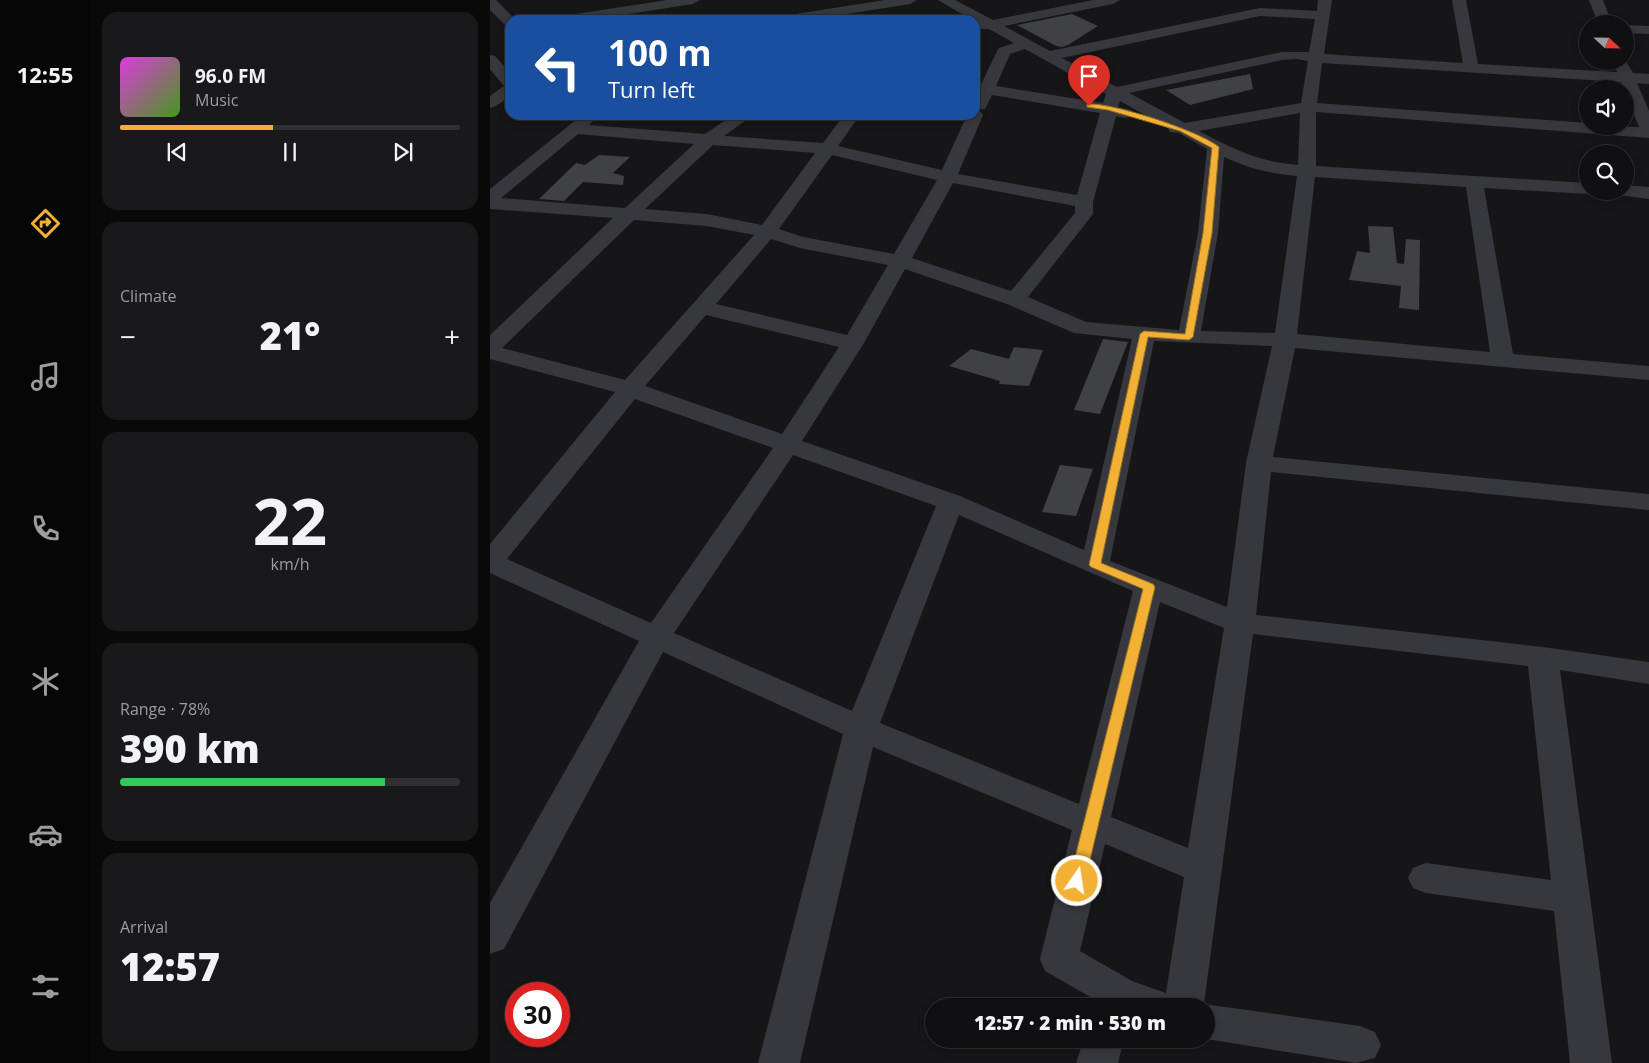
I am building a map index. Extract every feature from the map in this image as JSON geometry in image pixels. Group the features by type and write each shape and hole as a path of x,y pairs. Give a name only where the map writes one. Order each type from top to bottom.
{"street":[{"path":"842,15 910,0"},
{"path":"945,0 967,15"},
{"path":"983,26 1113,0"},
{"path":"1459,0 1471,67"},
{"path":"1596,0 1602,15"},
{"path":"490,2 505,17"},
{"path":"603,15 688,4"},
{"path":"1245,4 1260,12"},
{"path":"1048,56 1260,12 1324,7 1308,107 1307,171 1285,340 1260,463 1240,623 1185,998"},
{"path":"983,26 1028,44 1182,129 1248,162 1278,169 1579,188"},
{"path":"1634,29 1649,30"},
{"path":"980,103 1004,51 1028,44"},
{"path":"1114,92 1282,56 1297,55 1317,58 1649,79"},
{"path":"496,64 505,76"},
{"path":"986,89 1108,108 1182,129 1308,107 1649,132 1624,70"},
{"path":"490,103 505,92"},
{"path":"1016,299 1084,214 1084,202 1108,108 1114,92"},
{"path":"490,198 585,120"},
{"path":"490,347 630,213 710,139 735,120"},
{"path":"848,120 767,232 630,389 490,562 862,729 1203,869"},
{"path":"490,938 657,636 788,444 852,343 948,177 973,120"},
{"path":"574,129 827,149 948,177 1084,202"},
{"path":"1189,337 1208,233 1216,147"},
{"path":"1474,181 1503,361"},
{"path":"1634,191 1649,192"},
{"path":"490,203 707,220 767,232 800,242 900,261 1016,299 1082,328 1189,337 1285,340 1649,373"},
{"path":"701,307 852,343"},
{"path":"1095,565 1144,334"},
{"path":"490,352 630,389 951,502 1095,565 1240,623 1543,657 1649,673"},
{"path":"1260,463 1649,502"},
{"path":"787,1061 862,729 951,502"},
{"path":"1122,998 1059,959 1149,587"},
{"path":"1543,657 1592,1063"},
{"path":"1426,878 1572,898"},
{"path":"1215,1022 1360,1045"},
{"path":"1097,1063 1101,1048"}],"building":[{"path":"1072,14 1098,26 1062,47 1056,46 1017,25"},
{"path":"1250,74 1253,89 1190,105 1166,90"},
{"path":"599,155 630,157 613,173 624,176 623,185 583,182 564,201 539,199 576,163 585,165"},
{"path":"1368,226 1393,227 1397,263 1404,264 1406,239 1420,240 1419,310 1399,308 1401,286 1349,280 1357,251 1370,253"},
{"path":"1103,339 1128,342 1100,414 1074,410"},
{"path":"1014,347 1043,350 1029,386 999,384 1000,381 949,366 971,349 1009,359"},
{"path":"1060,465 1093,469 1076,516 1042,512"}],"route":[{"path":"1077,881 1149,587 1095,565 1144,334 1189,337 1208,233 1216,147 1182,129 1108,108 1089,106"}]}
